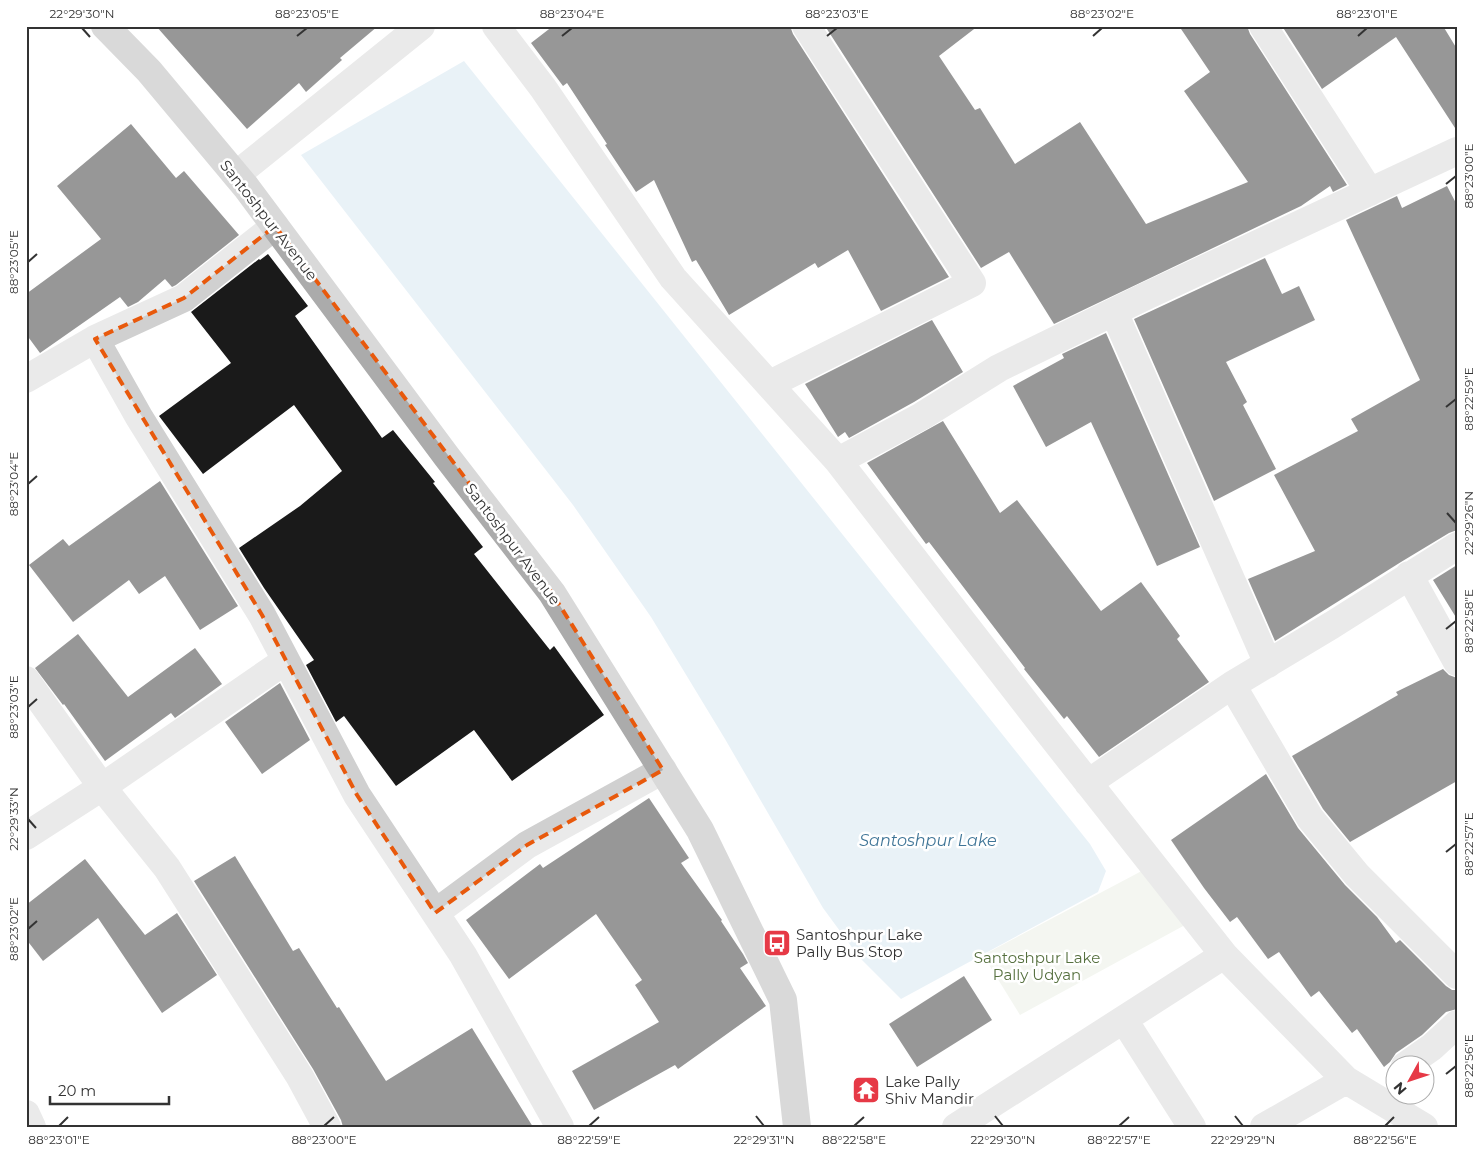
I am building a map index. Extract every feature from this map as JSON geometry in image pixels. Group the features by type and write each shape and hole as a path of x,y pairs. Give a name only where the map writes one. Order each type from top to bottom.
{"main road":[{"name":"Santoshpur Avenue","path":"106,26 149,71 236,175 447,457 552,593 700,830 783,1000 797,1127"}],"street":[{"path":"236,175 421,26"},
{"path":"496,26 543,88 673,278 838,461 1224,955 1356,1086 1424,1127"},
{"path":"770,384 972,283 806,26"},
{"path":"1263,26 1370,192"},
{"path":"838,461 922,416 1000,368 1114,312 1457,151"},
{"path":"26,378 94,339 184,298 275,226"},
{"path":"1114,312 1268,664"},
{"path":"94,339 139,418 262,615 357,795 464,955 560,1127"},
{"path":"1088,783 1232,685 1332,626 1457,546"},
{"path":"1409,575 1457,662"},
{"path":"26,836 102,787 286,661"},
{"path":"26,680 102,787 167,868 300,1077 327,1127"},
{"path":"1232,685 1310,818 1357,875 1457,976"},
{"path":"435,913 527,845 663,770"},
{"path":"956,1127 1224,955"},
{"path":"1124,1020 1192,1127"},
{"path":"1419,1056 1457,1024"},
{"path":"1264,1127 1356,1086 1386,1076"},
{"path":"26,1114 32,1127"}],"highlighted area":[{"path":"275,226 552,593 663,770 527,845 435,913 357,795 262,615 95,339 184,298"}],"green space":[{"name":"Santoshpur Lake Pally Udyan","path":"1153,865 1196,919 1020,1015 983,955"}],"water":[{"name":"Santoshpur Lake","path":"464,61 1090,844 1106,871 1098,892 901,999 859,957 823,908 725,739 651,617 573,505 301,155"}],"building":[{"path":"156,26 378,26 340,58 342,60 306,92 299,83 247,129"},
{"path":"553,26 790,26 793,34 949,277 881,311 848,250 818,268 815,263 729,315 696,260 692,262 654,180 636,192 567,83 563,86 531,43"},
{"path":"825,26 978,26 939,56 975,110 980,108 1015,164 1080,122 1146,224 1248,182 1184,91 1210,72 1179,26 1247,26 1250,34 1347,185 1333,192 1330,186 1301,206 1054,324 1009,252 981,268"},
{"path":"1282,26 1443,26 1457,49 1457,131 1396,37 1322,89"},
{"path":"131,124 176,178 184,171 239,235 176,285 172,287 165,279 138,302 128,307 120,297 40,353 26,334 26,294 101,239 57,186"},
{"path":"1447,186 1457,205 1457,530 1401,562 1275,641 1248,579 1315,551 1274,475 1358,431 1351,419 1420,380 1346,220 1397,196 1402,208"},
{"path":"268,254 308,306 295,316 382,438 393,430 435,482 433,483 483,547 474,554 550,650 554,646 604,715 512,781 474,730 396,786 344,716 336,722 306,665 314,660 239,548 300,506 342,471 294,405 203,474 159,416 231,363 191,312"},
{"path":"1265,258 1282,294 1299,286 1315,320 1226,362 1247,402 1243,405 1276,469 1214,501 1134,319"},
{"path":"932,320 963,372 849,438 845,432 838,437 805,384"},
{"path":"1106,333 1200,547 1157,566 1091,422 1046,447 1013,386 1064,358 1062,354"},
{"path":"943,421 1000,513 1017,500 1101,611 1141,582 1180,636 1177,639 1209,682 1099,757 1067,716 1064,719 1024,669 929,542 926,544 867,463"},
{"path":"160,481 238,606 200,630 165,576 139,594 129,580 73,622 29,565 63,539 69,546"},
{"path":"1457,565 1457,619 1433,580"},
{"path":"78,634 128,697 195,648 222,684 175,718 171,713 105,761 64,704 35,668"},
{"path":"1443,669 1449,675 1457,678 1457,781 1350,842 1323,809 1292,756 1398,695 1396,692"},
{"path":"280,683 310,740 262,774 225,722"},
{"path":"1266,774 1298,828 1345,885 1377,917 1396,943 1400,940 1446,986 1452,990 1457,990 1457,1009 1446,1012 1422,1035 1394,1056 1386,1056 1386,1065 1384,1067 1357,1029 1352,1033 1319,991 1311,997 1279,952 1268,959 1237,917 1230,922 1171,840"},
{"path":"649,798 689,858 681,863 722,920 743,954 748,963 740,968 766,1006 678,1069 675,1065 594,1110 572,1071 659,1022 635,985 642,980 596,914 509,979 466,920 540,864 543,868"},
{"path":"235,856 293,951 299,948 386,1081 472,1028 533,1127 343,1127 313,1069 194,881"},
{"path":"85,859 145,935 177,913 217,975 162,1013 98,918 43,961 26,939 26,905"},
{"path":"964,976 992,1020 917,1067 889,1024"}],"place":[{"name":"Santoshpur Lake Pally Bus Stop","path":"777,943"},
{"name":"Lake Pally Shiv Mandir","path":"866,1090"}]}
